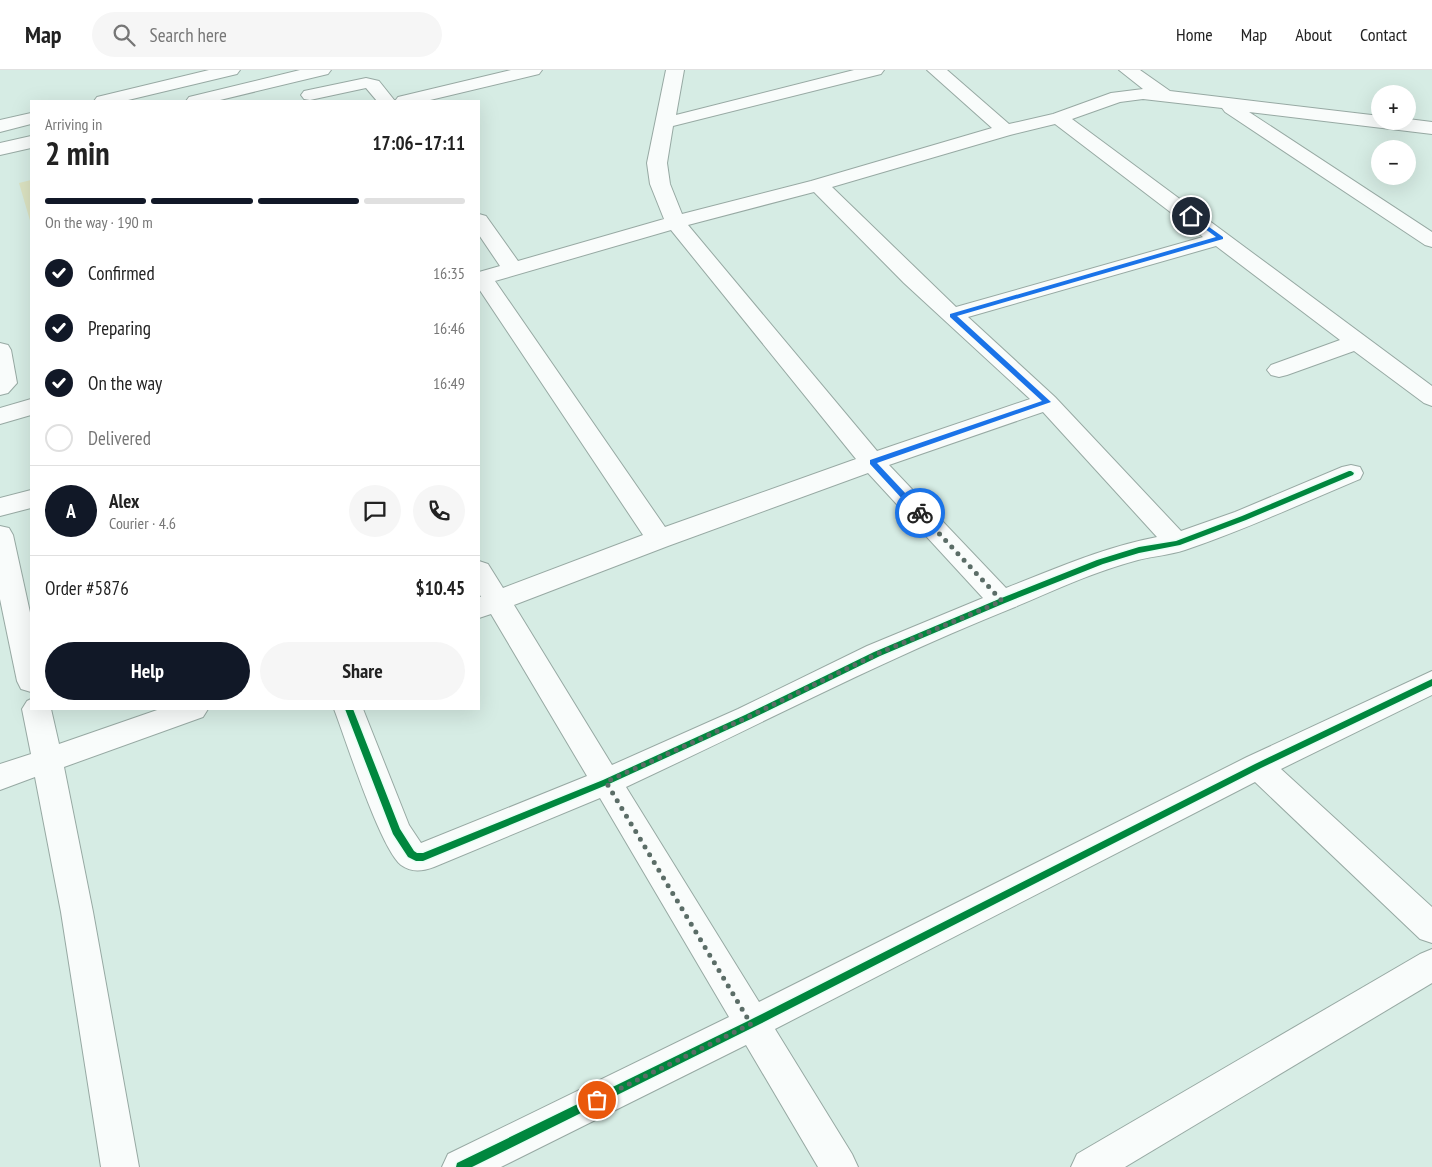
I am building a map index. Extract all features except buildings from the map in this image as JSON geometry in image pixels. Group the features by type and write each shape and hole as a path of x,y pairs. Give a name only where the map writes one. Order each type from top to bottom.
{"street":[{"path":"107,100 231,70"},
{"path":"199,100 322,70"},
{"path":"408,100 533,70"},
{"path":"675,70 657,163 660,184 675,222 872,462 1002,601"},
{"path":"664,123 875,70"},
{"path":"936,70 1005,130"},
{"path":"1128,70 1164,96"},
{"path":"310,95 366,83 373,85 385,100"},
{"path":"660,539 480,278 675,222 818,185 1005,130 1058,118 1117,97 1143,94 1164,96 1226,105 1432,128"},
{"path":"1226,105 1432,241"},
{"path":"1058,118 1221,238 1432,398"},
{"path":"0,126 30,119"},
{"path":"0,149 30,142"},
{"path":"818,185 952,315 1047,402 1177,543"},
{"path":"480,221 512,268"},
{"path":"952,315 1221,238"},
{"path":"1279,370 1358,342"},
{"path":"0,350 5,383 0,388"},
{"path":"489,605 660,539 872,462 1047,402"},
{"path":"0,416 30,407"},
{"path":"349,710 396,831 406,849 416,857 433,854 606,782 748,717 877,654 1002,601 1100,562 1139,550 1177,543 1244,518 1351,473"},
{"path":"0,508 30,499"},
{"path":"0,535 30,676"},
{"path":"480,574 489,605 606,782 839,1167"},
{"path":"461,1167 751,1024 1258,766 1432,682"},
{"path":"38,710 49,759 120,1167"},
{"path":"0,777 190,710"},
{"path":"1258,766 1432,928"},
{"path":"1090,1167 1432,965"}],"green space":[{"path":"30,180 30,221 19,183"}],"cycle path":[{"path":"349,710 396,831 411,854 416,857 423,857 606,782 748,717 877,654 1002,601 1100,562 1139,550 1177,543 1244,518 1351,473"},
{"path":"461,1167 751,1024 1258,766 1432,682"}],"way so far":[{"path":"597,1100 751,1024 606,782 748,717 877,654 1002,601 920,513"}],"route":[{"path":"920,513 872,462 1047,402 952,315 1221,238 1191,216"}]}
